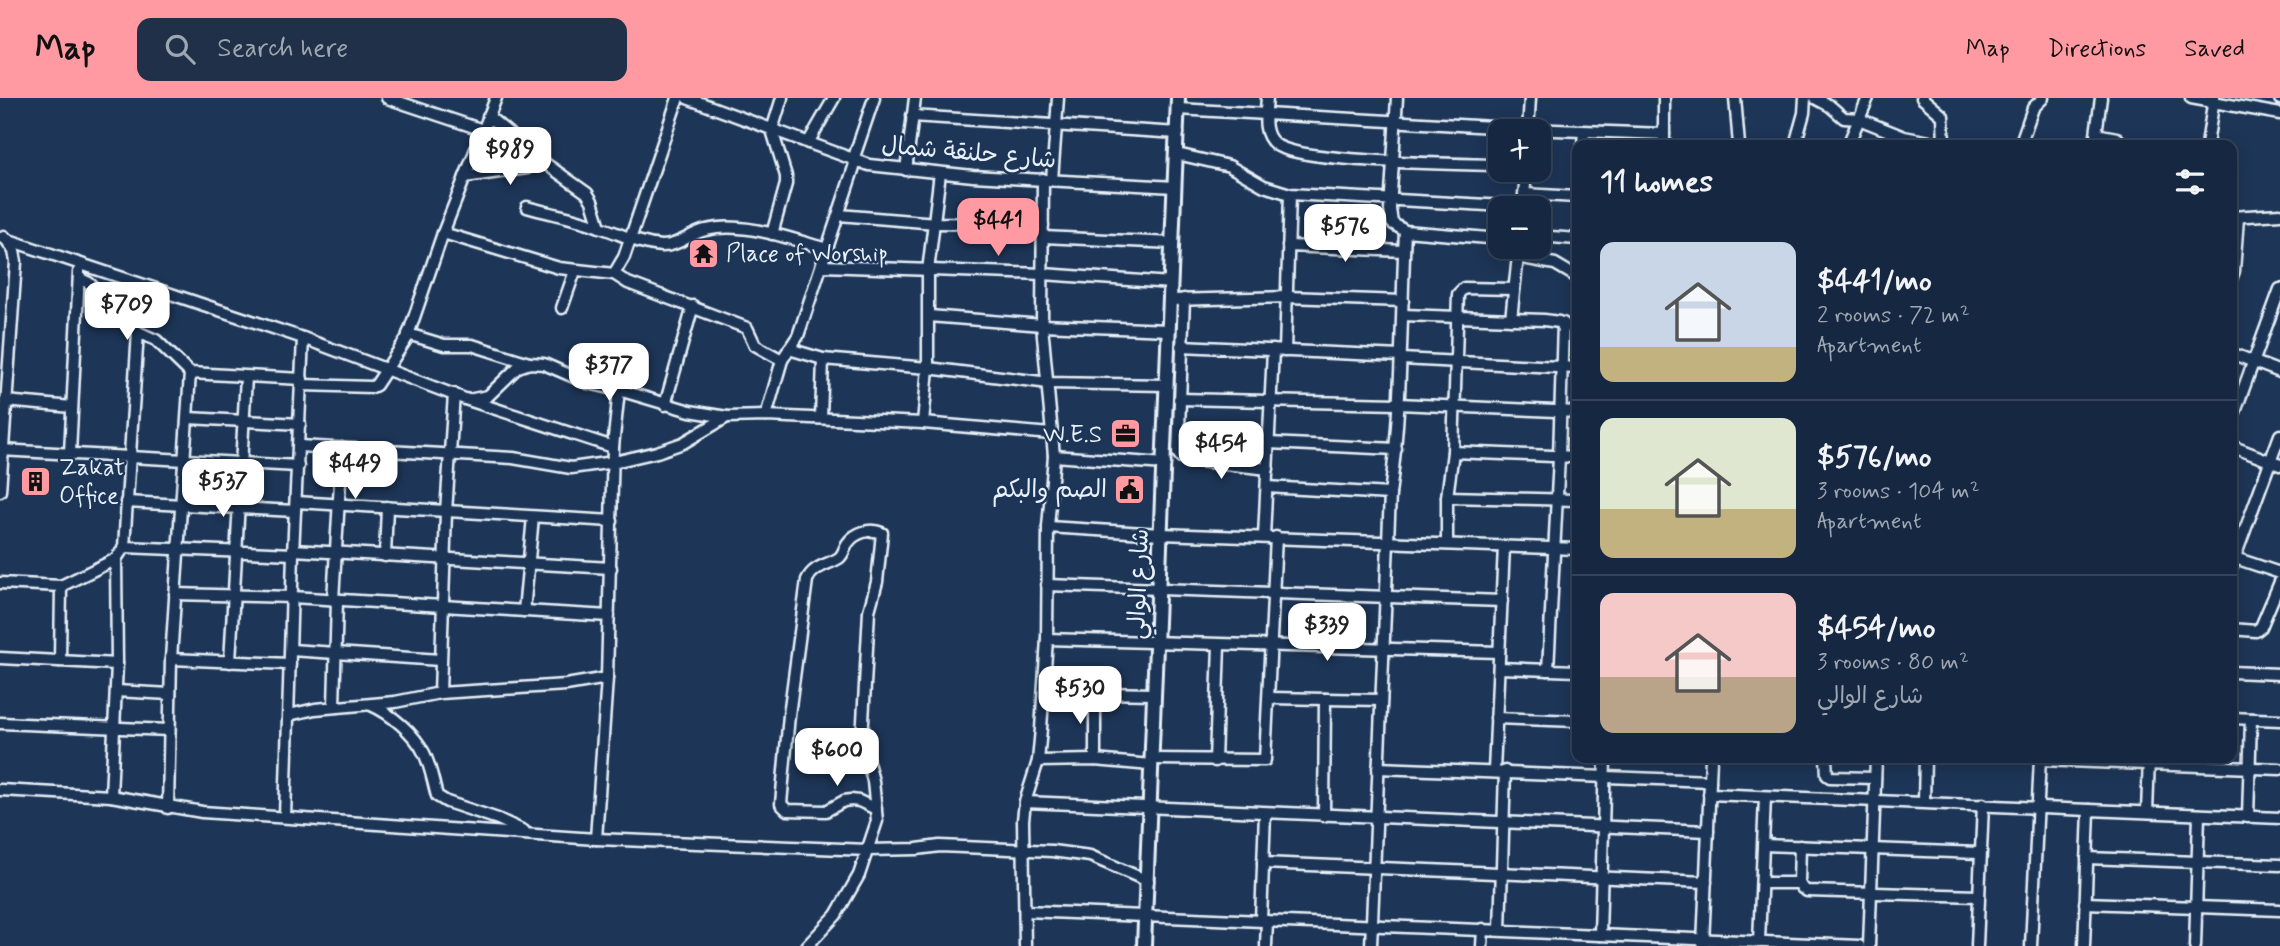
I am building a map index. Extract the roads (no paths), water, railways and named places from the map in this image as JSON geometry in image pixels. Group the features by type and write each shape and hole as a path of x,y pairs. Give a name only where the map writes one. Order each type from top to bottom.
{"main road":[{"name":"شارع الوالي","path":"1144,946 1169,330 1177,299 1171,283 1178,104"}],"street":[{"path":"387,98 483,130"},
{"path":"79,278 89,283 138,332 156,340 190,373 372,387 387,369 408,334 443,233 496,98"},
{"path":"614,274 624,257 678,98"},
{"name":"شارع حلنقة شمال","path":"687,98 855,161 940,173 1175,187"},
{"path":"772,234 786,181 772,130 782,98"},
{"path":"808,143 834,98"},
{"path":"766,416 782,360 798,336 823,266 874,98"},
{"path":"906,170 915,98"},
{"path":"1025,946 1022,834 1025,802 1038,761 1045,692 1048,527 1054,456 1042,325 1043,237 1058,98"},
{"path":"1267,98 1268,135 1274,144 1284,150 1317,157 1488,164"},
{"path":"1397,98 1390,200 1392,223 1405,231 1488,238"},
{"path":"1529,119 1530,98"},
{"path":"1551,131 1664,140 1664,98"},
{"path":"1735,98 1739,140"},
{"path":"1796,140 1804,113 1805,98"},
{"path":"1815,98 1844,118 1859,119 1901,140"},
{"path":"1850,140 1868,98"},
{"path":"1922,98 1943,116 1945,140"},
{"path":"2022,140 2033,108 2043,98"},
{"path":"2101,98 2096,134 2119,140"},
{"path":"2191,98 2214,100 2280,114"},
{"path":"2208,140 2214,100"},
{"path":"1178,104 1192,103 1266,113 1488,127"},
{"path":"488,116 587,193 600,227"},
{"path":"912,116 1178,133"},
{"path":"1583,140 1584,132"},
{"path":"1177,154 1229,166 1264,186 1290,194 1488,206"},
{"path":"465,177 527,168 540,159"},
{"path":"923,423 928,368 928,271 936,223 940,173"},
{"path":"1525,182 1524,194 1572,197"},
{"path":"1285,351 1290,194"},
{"path":"527,207 600,227 629,240 663,246 707,229 728,228 772,234 827,249"},
{"path":"2237,218 2280,214"},
{"path":"839,215 936,223 1044,225"},
{"path":"1371,946 1385,598 1390,494 1396,449 1405,231"},
{"path":"443,233 575,271 614,274 628,283 747,328 760,350 782,360"},
{"path":"2,236 303,338 465,399 613,447"},
{"path":"0,491 16,262 14,251 2,236"},
{"path":"1043,237 1173,243"},
{"path":"1551,237 1572,239"},
{"path":"1288,246 1404,251"},
{"path":"1511,318 1517,259"},
{"path":"1540,259 1572,274"},
{"path":"70,453 80,262"},
{"path":"823,266 1171,283"},
{"path":"562,308 575,271"},
{"path":"1447,544 1458,294 1460,290 1514,289"},
{"path":"2237,407 2280,289"},
{"path":"1268,469 1224,466 1181,457 1178,445 1181,346 1177,299 1287,297 1403,301"},
{"path":"665,405 693,306"},
{"path":"1403,315 1457,319 1511,318 1563,323 1572,328"},
{"path":"929,316 1042,325 1169,330"},
{"path":"1548,670 1563,323"},
{"path":"0,583 61,586 116,559 124,547 138,332"},
{"path":"408,334 444,345 472,345 530,363 544,364 588,383 665,405 727,417 766,416 923,423 1051,434"},
{"path":"285,817 303,338"},
{"path":"1181,346 1572,368"},
{"path":"789,349 823,359 928,368 1049,383 1167,385"},
{"path":"1264,537 1273,350"},
{"path":"2237,355 2280,372"},
{"path":"821,418 823,359"},
{"path":"465,399 488,396 508,374 530,363"},
{"path":"168,808 177,548 190,373"},
{"path":"230,662 246,377"},
{"path":"596,839 607,678 613,447 620,390"},
{"path":"440,694 446,512 454,394"},
{"path":"1179,399 1398,404 1572,412"},
{"path":"5,401 72,407"},
{"path":"299,446 513,458 572,468 614,463 657,452 683,443 727,417"},
{"path":"188,418 300,424"},
{"path":"2237,553 2275,463 2280,435"},
{"path":"1269,443 1396,449"},
{"path":"334,706 335,552 342,448"},
{"path":"2237,448 2275,463"},
{"path":"1,450 298,466"},
{"path":"1452,452 1572,457"},
{"path":"1054,456 1165,464"},
{"path":"1267,487 1390,494"},
{"path":"1447,497 1572,500"},
{"path":"126,502 239,508 340,504 612,521"},
{"path":"385,556 387,507"},
{"path":"524,611 533,517"},
{"path":"1048,527 1161,534 1572,549"},
{"path":"807,946 836,915 859,875 877,821 876,809 873,781 862,740 869,611 877,582 882,542 882,533 874,530 857,534 848,542 842,556 818,568 807,579 789,715 781,804 788,810 827,811 851,800 876,809"},
{"path":"1038,761 1265,760 1276,537"},
{"path":"1500,930 1504,822 1496,718 1504,546"},
{"path":"124,547 236,552 335,552 611,568"},
{"path":"111,796 117,664 116,559"},
{"path":"2237,564 2280,573"},
{"path":"2237,629 2256,631 2261,627 2280,582"},
{"path":"1047,585 1502,601"},
{"path":"60,661 61,586"},
{"path":"175,594 292,597 609,616"},
{"path":"1047,639 1500,652"},
{"path":"1215,761 1219,645"},
{"path":"290,650 440,660"},
{"path":"0,658 117,664"},
{"path":"172,659 290,664"},
{"path":"1499,668 1572,671"},
{"path":"2237,673 2280,674"},
{"path":"289,715 334,706 395,702 440,694 566,685 607,678"},
{"path":"116,691 170,694"},
{"path":"1045,692 1154,694"},
{"path":"1095,692 1095,760"},
{"path":"1269,698 1381,700"},
{"path":"1324,816 1325,699"},
{"path":"367,703 388,715 424,752 437,796 530,834"},
{"path":"1496,718 1572,721"},
{"path":"2237,718 2280,720"},
{"path":"2248,817 2251,719"},
{"path":"0,723 169,730"},
{"path":"1589,946 1595,934 1602,876 1605,763"},
{"path":"1704,943 1711,763"},
{"path":"1826,763 1827,775 1830,777 1875,778"},
{"path":"1869,946 1876,763"},
{"path":"1923,802 1925,763"},
{"path":"2031,946 2040,763"},
{"path":"2147,812 2149,763"},
{"path":"2178,763 2280,769"},
{"path":"1378,768 1710,781"},
{"path":"0,790 111,796 202,812 596,839 868,849 940,846 1052,851 1090,856 1148,881"},
{"path":"1709,794 2280,818"},
{"path":"1759,942 1765,797"},
{"path":"1025,802 1708,831"},
{"path":"1977,946 1983,804"},
{"path":"2084,946 2089,810"},
{"path":"1265,813 1263,863 1266,946"},
{"path":"2194,946 2199,815"},
{"path":"1764,845 1979,853"},
{"path":"1800,846 1800,883 1807,891 1978,896"},
{"path":"2087,858 2280,865"},
{"path":"1263,863 1706,882"},
{"path":"1762,883 1800,883"},
{"path":"2085,903 2280,910"},
{"path":"1025,911 1146,918 1264,920 1595,934 1704,943 1859,946"},
{"path":"1482,946 1483,929"}],"place":[{"name":"Place of Worship","path":"703,253"},
{"name":"W.E.S","path":"1125,434"},
{"name":"Zakat Office","path":"36,481"},
{"name":"الصم والبكم","path":"1130,489"}]}
